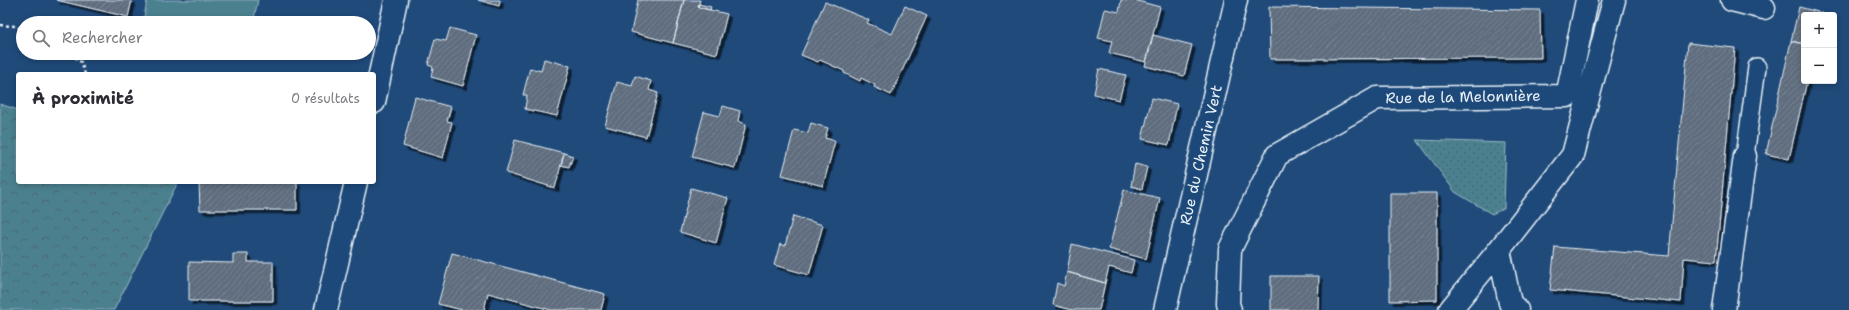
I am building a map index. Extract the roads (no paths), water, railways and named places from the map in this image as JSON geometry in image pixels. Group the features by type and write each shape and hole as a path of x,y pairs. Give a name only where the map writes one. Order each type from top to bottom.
{"street":[{"path":"376,93 396,0"},
{"name":"Rue du Chemin Vert","path":"1165,310 1236,0"},
{"path":"1450,310 1573,155 1587,0"},
{"path":"1577,98 1614,0"},
{"path":"1732,0 1764,8"},
{"name":"Rue de la Melonnière","path":"1230,310 1228,304 1230,249 1277,155 1377,98 1577,98"},
{"path":"1724,310 1745,156"},
{"path":"326,310 356,184"},
{"path":"1499,250 1510,303 1517,310"}],"lane":[{"path":"1745,156 1757,67"}]}
